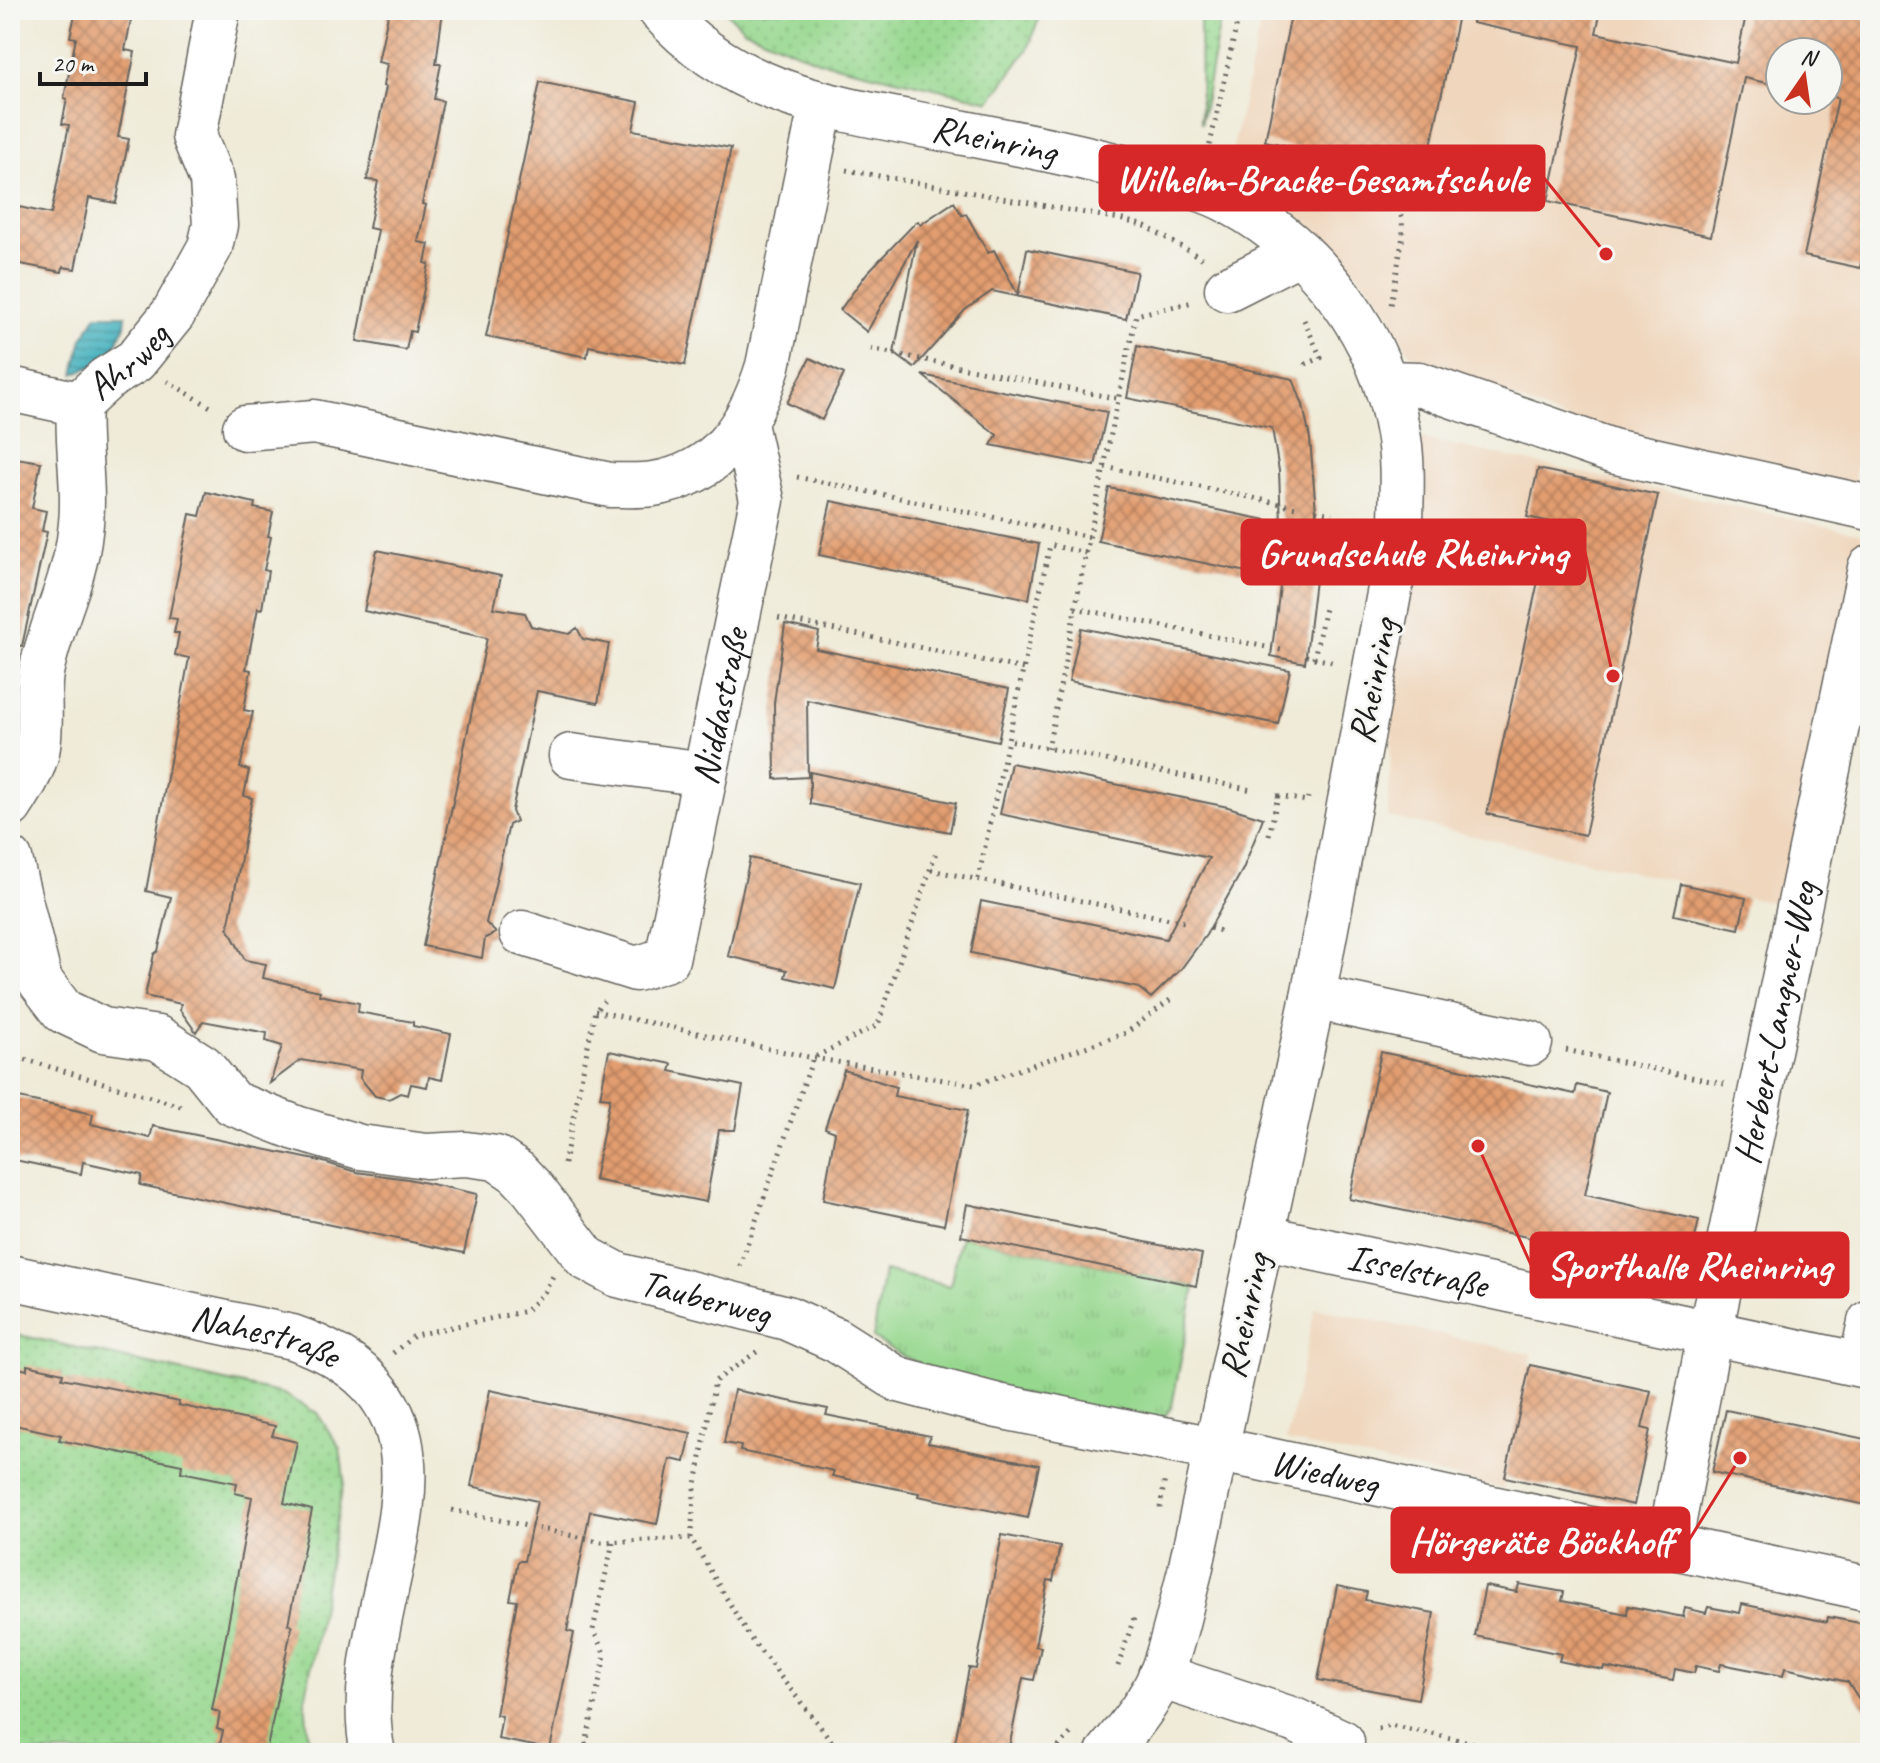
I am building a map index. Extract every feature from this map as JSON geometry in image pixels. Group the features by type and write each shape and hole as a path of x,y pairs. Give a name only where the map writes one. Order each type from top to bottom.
{"street":[{"name":"Ahrweg","path":"10,806 27,779 37,750 41,678 49,634 74,566 81,532 79,404 106,379 135,361 173,314 210,247 215,225 212,180 194,136 218,10"},
{"name":"Rheinring","path":"660,10 710,56 753,80 821,106 1100,160 1197,188 1216,184 1323,274 1384,377 1398,433 1401,530 1313,997 1190,1571 1160,1676 1147,1700 1108,1753"},
{"path":"245,428 314,422 610,485 654,484 699,469 726,448 745,424 759,397 821,106"},
{"path":"1230,287 1300,252"},
{"path":"1384,377 1419,384 1612,451 1870,508"},
{"path":"10,389 79,404"},
{"name":"Niddastraße","path":"636,969 667,959 762,500 745,424"},
{"name":"Herbert-Langner-Weg","path":"1669,1546 1710,1333 1870,568"},
{"path":"571,756 705,774"},
{"name":"Tauberweg","path":"10,859 40,981 63,1011 103,1030 158,1038 202,1066 232,1103 296,1128 360,1147 426,1156 466,1154 496,1158 517,1172 586,1258 618,1275 787,1318 836,1340 899,1380 998,1406 1215,1449"},
{"path":"522,933 636,969"},
{"path":"1313,997 1530,1043"},
{"name":"Isselstraße","path":"1261,1237 1861,1365 1870,1322"},
{"name":"Nahestraße","path":"10,1277 277,1333 319,1346 343,1359 381,1394 393,1414 401,1438 404,1495 373,1641 368,1697 373,1753"},
{"name":"Wiedweg","path":"1215,1449 1870,1589"},
{"path":"1160,1676 1294,1720 1342,1742"}],"path":[{"path":"1240,10 1216,184 1232,179 1245,166 1266,164 1380,191 1396,202 1402,219 1403,236 1384,377"},
{"path":"848,170 966,193 1073,209 1145,226 1197,254 1230,287 1206,299 1136,315 1048,749"},
{"path":"1302,317 1321,358 1306,364 1307,370"},
{"path":"871,349 1119,399"},
{"path":"135,361 245,428"},
{"path":"1105,467 1296,507"},
{"path":"755,468 1090,537"},
{"path":"1316,511 1332,514"},
{"path":"978,879 1050,545 1086,553"},
{"path":"1075,608 1286,651"},
{"path":"1314,658 1325,608"},
{"path":"740,610 1024,669"},
{"path":"1306,656 1338,664"},
{"path":"1008,740 1252,790"},
{"path":"1269,835 1275,795 1307,801 1310,786"},
{"path":"726,1304 813,1058 878,1025 937,849"},
{"path":"931,870 1189,923"},
{"path":"1210,928 1225,932"},
{"path":"365,1377 415,1335 526,1311 545,1291 557,1270 558,1192 595,1011 636,969"},
{"path":"595,1011 813,1058 974,1085 1126,1033 1170,1000"},
{"path":"1530,1043 1761,1092"},
{"path":"10,1055 167,1104 184,1107 232,1103"},
{"path":"787,1318 754,1355 715,1381 694,1495 691,1538 750,1638 841,1753"},
{"path":"1158,1522 1171,1440"},
{"path":"452,1510 550,1533 613,1542 691,1538"},
{"path":"613,1542 593,1630 605,1655 586,1744 615,1753"},
{"path":"1117,1671 1139,1604"},
{"path":"1053,1753 1083,1718"},
{"path":"1342,1742 1390,1725 1521,1753"}],"shaded area":[{"path":"1263,10 1870,10 1870,460 1857,458 1853,491 1594,432 1410,354 1382,301 1330,242 1275,195 1228,170"},
{"path":"1398,433 1863,534 1783,905 1388,817 1401,530"},
{"path":"1315,1308 1532,1354 1503,1488 1286,1441"}],"green space":[{"path":"724,10 1042,10 1028,49 990,101 818,61 745,30"},
{"path":"1200,10 1222,10 1201,124"},
{"path":"961,1236 1195,1286 1172,1406 1165,1416 1154,1422 952,1379 873,1338 884,1271 950,1286"},
{"path":"10,1333 283,1394 317,1413 340,1448 344,1479 305,1701 310,1753 10,1753"}],"water":[{"path":"97,315 126,315 125,326 108,360 74,374 82,339"}],"building":[{"path":"76,10 133,10 125,50 135,52 118,137 129,139 116,203 89,198 75,269 63,267 62,272 10,262 10,205 51,214 69,125 62,124 76,38 70,37"},
{"path":"389,10 443,10 436,64 441,64 434,99 443,101 422,204 426,205 418,242 429,244 425,263 429,264 415,332 410,331 406,350 357,341 378,230 369,228 378,181 367,180 386,87 383,86 387,64 378,62"},
{"path":"1292,10 1459,10 1425,175 1265,141"},
{"path":"1473,10 1601,10 1596,33 1736,63 1747,10 1870,10 1870,221 1860,268 1804,256 1834,116 1844,116 1844,36 1764,36 1764,82 1744,78 1711,236 1548,201 1581,46 1472,23"},
{"path":"540,82 639,102 633,130 731,148 685,365 589,346 587,357 486,337"},
{"path":"954,202 962,215 966,214 988,253 994,250 1018,295 1027,249 1137,272 1126,319 992,291 965,310 914,368 894,353 917,240 867,332 840,310 867,273 917,221 921,224"},
{"path":"1137,346 1293,379 1303,405 1310,439 1316,511 1315,580 1305,663 1271,656 1281,579 1098,541 1109,488 1281,523 1279,471 1272,428 1127,398"},
{"path":"810,358 844,374 822,420 787,403"},
{"path":"922,375 1107,412 1095,466 991,445 997,435"},
{"path":"10,457 41,462 32,508 46,511 42,531 47,532 22,646 10,645"},
{"path":"1538,469 1658,495 1585,835 1487,814 1551,522 1527,517"},
{"path":"206,492 255,503 254,508 273,512 264,570 268,571 262,609 258,608 246,669 251,670 244,710 253,712 240,768 249,770 244,796 252,798 228,928 245,960 266,964 263,978 359,1003 358,1012 413,1022 413,1026 451,1034 442,1080 429,1077 427,1087 411,1084 408,1095 400,1093 389,1099 375,1096 360,1078 361,1070 301,1060 270,1083 282,1046 266,1041 267,1033 203,1021 196,1032 180,1010 181,1004 145,996 171,897 146,891 189,658 175,655 179,633 174,633 177,619 169,618 190,514 200,516"},
{"path":"831,501 1039,544 1029,599 819,555"},
{"path":"377,550 501,576 494,608 525,613 531,626 569,634 577,628 583,639 609,644 598,703 537,691 512,811 516,821 509,825 486,923 496,933 485,938 482,958 423,946 487,638 364,611"},
{"path":"785,624 819,632 816,649 1009,689 998,741 807,700 808,777 775,779 774,703"},
{"path":"1081,628 1290,670 1278,724 1069,681"},
{"path":"1011,763 1228,807 1263,818 1243,869 1206,935 1181,969 1151,998 1139,988 971,953 981,901 1166,939 1209,858 1000,814"},
{"path":"810,772 956,803 950,832 810,804"},
{"path":"750,858 860,883 835,989 785,977 787,970 728,956"},
{"path":"1681,884 1746,898 1739,929 1674,915"},
{"path":"609,1051 672,1064 670,1071 743,1086 735,1130 719,1130 706,1202 594,1180 610,1098 600,1097"},
{"path":"1381,1052 1575,1094 1577,1085 1607,1092 1585,1195 1699,1220 1685,1285 1599,1266 1602,1253 1349,1199"},
{"path":"844,1070 896,1087 894,1096 968,1110 944,1225 823,1200 835,1132 825,1128"},
{"path":"10,1096 93,1114 91,1124 150,1138 153,1126 320,1161 356,1172 408,1179 477,1194 464,1253 140,1185 142,1175 83,1162 81,1174 10,1159"},
{"path":"967,1204 1202,1254 1196,1286 961,1236"},
{"path":"27,1365 63,1373 62,1378 275,1426 272,1436 297,1442 284,1503 312,1510 266,1753 218,1753 223,1731 217,1729 220,1712 212,1710 252,1497 235,1493 237,1483 181,1472 182,1465 59,1440 61,1435 10,1424 10,1366 27,1370"},
{"path":"1530,1365 1651,1391 1642,1428 1650,1430 1634,1505 1505,1477"},
{"path":"490,1390 691,1433 685,1462 670,1459 657,1524 590,1511 567,1631 574,1633 550,1749 498,1739 502,1716 496,1715 517,1601 510,1600 518,1561 524,1561 537,1501 471,1486"},
{"path":"734,1390 828,1409 826,1415 930,1436 928,1443 1039,1465 1028,1518 832,1476 834,1471 740,1451 741,1446 724,1443"},
{"path":"1726,1410 1870,1440 1870,1506 1712,1472"},
{"path":"1002,1535 1060,1546 1053,1581 1048,1580 1035,1646 1041,1647 1034,1680 1023,1678 1008,1753 953,1753 969,1668 976,1669"},
{"path":"1519,1584 1564,1592 1562,1601 1627,1614 1628,1606 1683,1617 1685,1608 1706,1613 1708,1607 1740,1613 1742,1604 1827,1622 1828,1617 1870,1625 1870,1716 1848,1682 1785,1668 1783,1676 1721,1664 1719,1671 1696,1666 1694,1673 1675,1669 1673,1680 1559,1661 1561,1654 1475,1636 1485,1586 1517,1592"},
{"path":"1337,1586 1367,1592 1365,1600 1434,1613 1418,1699 1318,1680"}],"place":[{"name":"Wilhelm-Bracke-Gesamtschule","path":"1606,254"},
{"name":"Grundschule Rheinring","path":"1613,676"},
{"name":"Sporthalle Rheinring","path":"1478,1146"},
{"name":"Hörgeräte Böckhoff","path":"1740,1458"}]}
